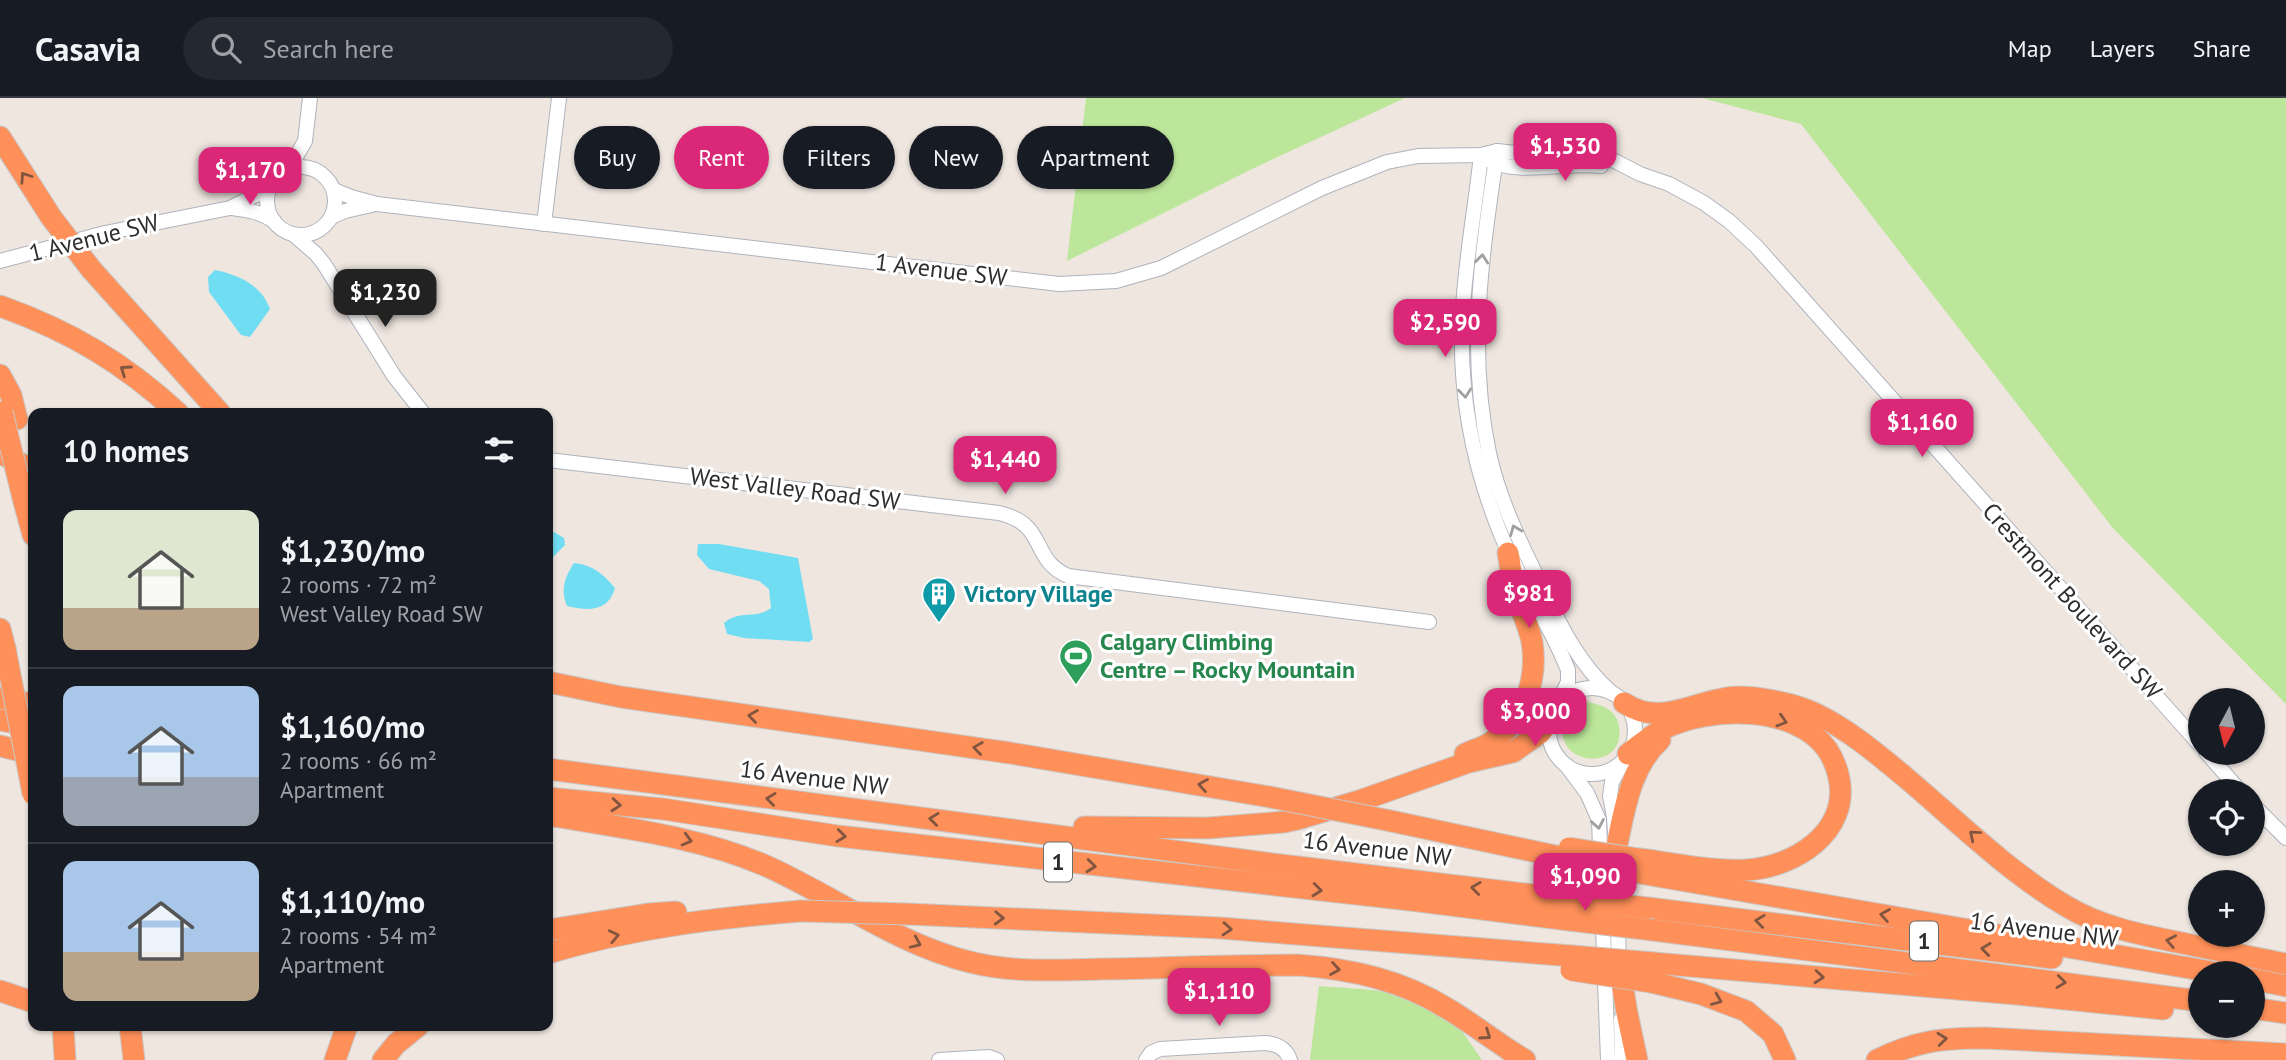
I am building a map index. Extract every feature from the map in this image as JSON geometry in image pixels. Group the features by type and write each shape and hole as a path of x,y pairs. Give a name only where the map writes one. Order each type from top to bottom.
{"highway":[{"path":"0,137 51,217 91,269 216,408"},
{"path":"0,306 39,320 85,342 131,373 172,408"},
{"path":"0,375 11,396 7,410 28,516"},
{"path":"7,410 28,464"},
{"path":"0,453 28,467"},
{"path":"1415,781 1451,759 1489,744 1510,726 1528,697 1533,669 1532,643 1513,587 1508,552"},
{"path":"2,638 21,716 28,762"},
{"path":"553,683 621,696 1010,753 1270,797 1476,838 2188,967"},
{"path":"1618,698 1636,710 1653,714 1680,710 1727,697 1767,700 1811,711 1855,737 2000,857 2067,907 2096,921 2150,936 2286,964"},
{"path":"0,698 21,716"},
{"path":"1008,828 1208,828 1284,822 1362,800 1469,762 1513,752 1540,733 1554,713"},
{"path":"1626,756 1664,729 1718,713 1751,713 1804,728 1826,748 1836,766 1841,791 1838,811 1828,831 1810,849 1780,863 1747,870 1639,866"},
{"path":"1616,850 1628,795 1640,765 1657,742 1691,720"},
{"path":"0,747 28,753"},
{"name":"16 Avenue NW","path":"553,770 1266,863 1569,910 1653,930 2188,998"},
{"name":"16 Avenue NW","path":"553,798 663,809 838,836 1397,898 1569,910 1648,908 2188,975"},
{"path":"553,816 667,835 728,852 763,865 919,945 973,963 1010,969 1069,970 1298,965 1327,967 1367,975 1413,990 1448,1009 1525,1060"},
{"path":"553,929 661,913 715,910 907,914 1220,928 1425,946 1652,972 2003,993 2188,1012"},
{"path":"553,952 600,939 708,919 801,911"},
{"path":"1619,965 1637,1060"},
{"path":"1652,972 1746,1011 1773,1034 1785,1060"},
{"path":"2265,983 2286,987"},
{"path":"0,990 28,1000"},
{"path":"2265,1010 2286,1013"},
{"path":"2265,1020 2286,1021"},
{"path":"63,1031 65,1054"},
{"path":"131,1031 134,1060"},
{"path":"335,1060 346,1031"},
{"path":"383,1060 412,1031"},
{"path":"1877,1060 1923,1041 1950,1038 2286,1054"}],"street":[{"path":"289,169 305,141 310,98"},
{"path":"544,225 559,98"},
{"path":"305,141 316,170"},
{"path":"1481,155 1465,286 1463,366 1468,417 1479,473 1495,522 1568,670 1568,682 1554,713 1550,739 1556,753 1587,793 1599,820 1608,1060"},
{"name":"1 Avenue SW","path":"334,190 377,204 544,225 1059,284 1095,283 1128,278 1161,268 1370,167 1418,156 1481,155"},
{"name":"Crestmont Boulevard SW","path":"1481,155 1496,157 1516,166 1595,165 1640,174 1669,184 1704,203 1729,221 1756,246 2188,732"},
{"path":"1496,157 1479,285 1476,333 1478,384 1489,454 1517,536 1560,623 1576,652 1598,681 1618,698 1632,716 1635,731 1612,782 1610,796 1616,850 1622,1060"},
{"path":"324,264 320,250 321,234 330,220 335,204 334,190 327,178 316,170 302,167 289,169 277,177 270,188 267,202 274,221 293,234 324,264 394,376 419,408"},
{"name":"1 Avenue SW","path":"0,261 105,233 230,208 270,188"},
{"name":"1 Avenue SW","path":"330,220 345,211 377,204"},
{"name":"1 Avenue SW","path":"230,208 252,211 274,221"},
{"path":"293,234 312,233 330,220"},
{"name":"West Valley Road SW","path":"553,461 999,513 1014,516 1025,523 1049,563 1068,576 1429,622"},
{"path":"1554,713 1566,697 1580,690 1596,688 1618,698"},
{"path":"1566,765 1580,772 1596,773 1612,769 1626,756"},
{"path":"2217,765 2230,779"},
{"path":"2265,817 2286,838"},
{"path":"1146,1060 1151,1053 1160,1049 1265,1043 1285,1051 1290,1060"},
{"path":"939,1060 989,1057 997,1060"}],"green space":[{"path":"1086,98 1405,98 1254,168 1067,261 1075,189 1174,189 1174,126 1083,126"},
{"path":"1702,98 2286,98 2286,704 2112,527 1801,124"},
{"path":"1582,701 1609,710 1618,722 1619,740 1612,752 1600,758 1586,758 1574,753 1565,742 1563,726 1570,705"},
{"path":"1319,986 1392,993 1425,1004 1456,1025 1482,1060 1310,1060"}],"water":[{"path":"215,270 248,282 266,301 270,309 250,337 241,335 209,292 208,277"},
{"path":"553,532 564,538 565,545 553,558"},
{"path":"698,544 719,544 798,558 813,639 809,642 744,638 727,634 724,623 730,619 765,612 771,608 769,589 759,581 709,569 697,555"},
{"path":"574,563 597,571 615,588 608,602 590,609 567,606 564,583"}],"place":[{"name":"Victory Village","path":"939,624"},
{"name":"Calgary Climbing Centre – Rocky Mountain","path":"1076,686"}]}
